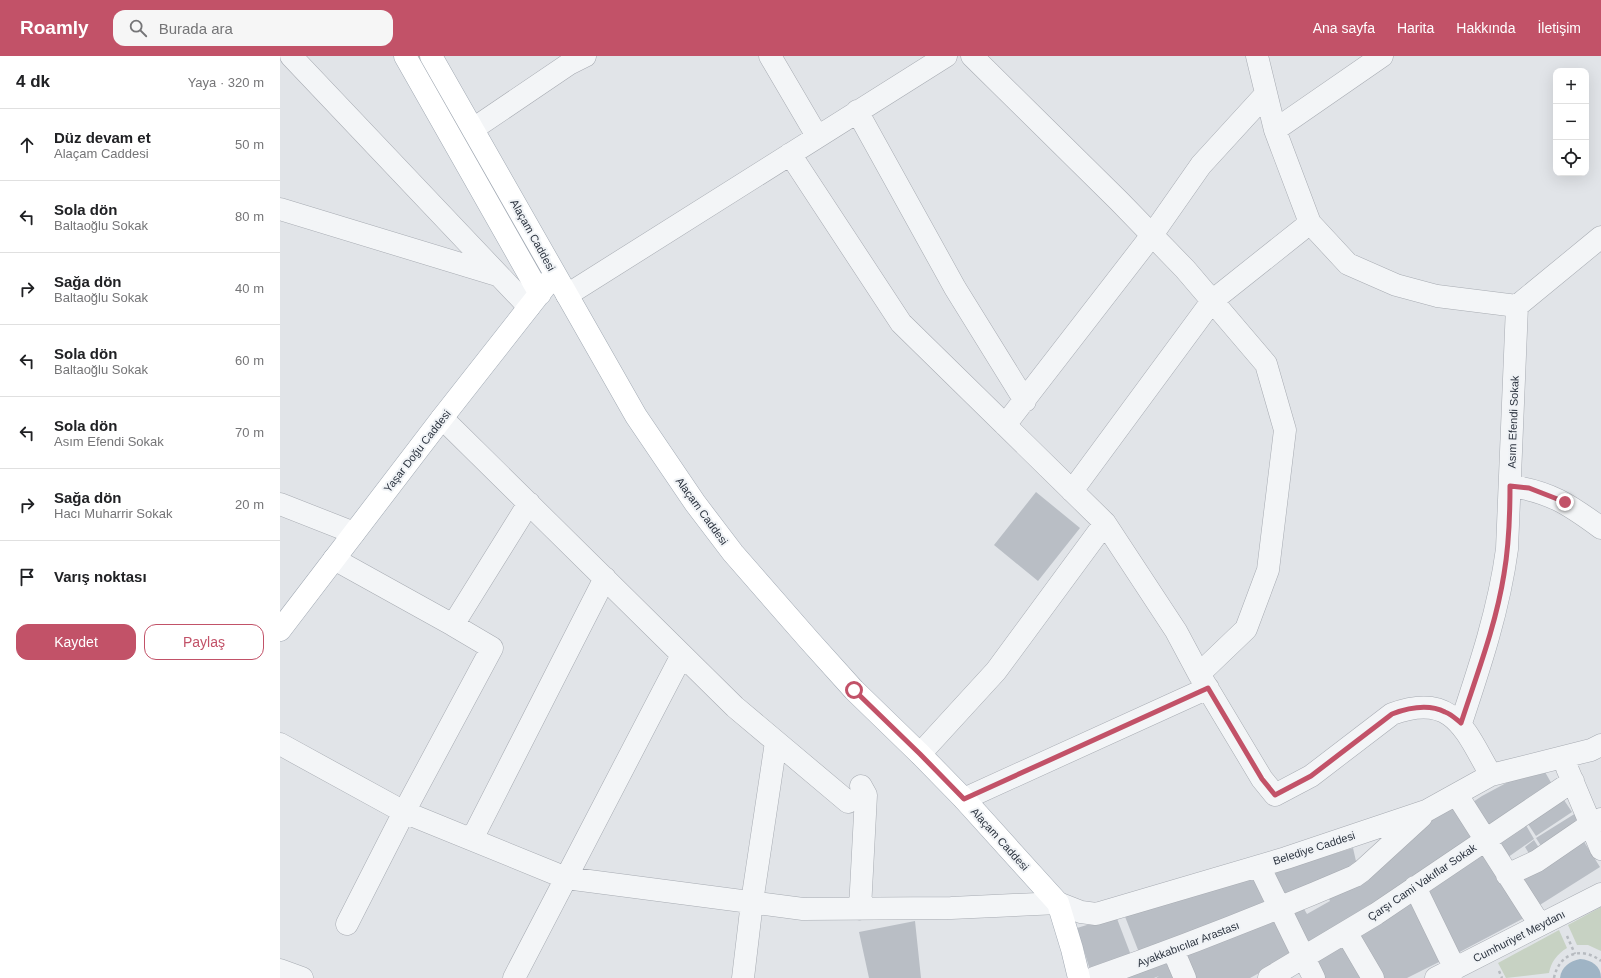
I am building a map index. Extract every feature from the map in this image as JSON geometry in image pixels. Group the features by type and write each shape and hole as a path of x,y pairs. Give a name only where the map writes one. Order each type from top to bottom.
{"main road":[{"name":"Alaçam Caddesi","path":"405,56 534,301"},
{"name":"Alaçam Caddesi","path":"431,56 636,416 695,503 732,553 854,690 964,799 1058,903"},
{"name":"Yaşar Doğu Caddesi","path":"280,630 442,418 555,274"},
{"path":"1058,903 1079,978"}],"street":[{"path":"290,56 499,276 534,301"},
{"path":"770,56 817,136"},
{"path":"567,294 946,56"},
{"path":"964,799 1204,681 1246,628 1268,570 1285,430 1266,364 1185,269 972,56"},
{"path":"1256,56 1275,130 1310,224 1348,264 1396,285 1437,296 1517,306 1601,237"},
{"path":"1275,130 1382,56"},
{"path":"473,129 573,59"},
{"path":"1005,425 1152,235 1201,165 1265,95"},
{"path":"857,111 955,288 1025,401"},
{"path":"790,154 901,323 1105,523 1176,631 1262,779 1275,795 1311,776 1392,714 1418,708 1445,711 1461,723 1491,775"},
{"path":"280,209 499,276"},
{"path":"1072,491 1212,300 1310,224"},
{"name":"Asım Efendi Sokak","path":"1461,723 1491,630 1504,575 1510,517 1517,306"},
{"path":"442,418 736,707 776,742 854,794 866,795 860,909"},
{"path":"1510,486 1529,488 1565,502 1601,528"},
{"path":"453,625 529,503"},
{"path":"280,504 354,533"},
{"path":"920,754 996,671 1105,523"},
{"path":"334,559 492,648 404,812 347,924"},
{"path":"472,839 605,578"},
{"path":"514,978 682,655"},
{"path":"743,978 752,902 776,742"},
{"path":"280,744 404,812 566,878 803,909 951,908 1058,903"},
{"name":"Belediye Caddesi","path":"1058,903 1081,912 1096,914 1259,866 1426,812 1491,775 1591,750 1601,745"},
{"path":"1563,757 1573,781 1596,821 1601,849"},
{"name":"Çarşı Cami Vakıflar Sokak","path":"1269,978 1346,932 1573,781"},
{"path":"1457,794 1540,925"},
{"name":"Ayakkabıcılar Arastası","path":"1094,978 1173,950 1281,908 1355,876 1426,812"},
{"path":"1507,875 1537,861 1596,821"},
{"path":"1259,866 1281,908 1314,978"},
{"path":"1415,887 1445,973"},
{"name":"Cumhuriyet Meydanı","path":"1445,973 1601,894"},
{"path":"1346,932 1373,978"},
{"path":"1173,950 1185,978"},
{"path":"280,970 302,978"}],"path":[{"path":"1566,932 1575,954"},
{"path":"1554,978 1555,971 1559,964 1565,958 1575,954 1587,953 1595,956 1601,961"}],"green space":[{"path":"415,56 420,56 527,240 523,242"},
{"path":"1601,907 1601,951 1588,945 1577,945 1568,925"},
{"path":"1559,930 1567,948 1555,959 1551,965 1549,973 1506,978 1498,963"}],"water":[{"path":"1580,959 1595,964 1601,974 1601,978 1560,978 1562,971 1567,965"}],"building":[{"path":"1036,492 1080,528 1038,581 994,545"},
{"path":"1545,772 1553,786 1485,831 1467,806 1508,782"},
{"path":"1560,794 1572,812 1536,836 1524,818"},
{"path":"1457,803 1478,836 1306,950 1286,911 1301,904 1307,914 1330,901 1328,897 1438,815"},
{"path":"1576,813 1585,825 1545,852 1536,838"},
{"path":"1523,820 1534,839 1504,860 1492,842"},
{"path":"1581,837 1600,867 1535,908 1516,878"},
{"path":"1534,840 1543,854 1533,860 1525,847"},
{"path":"1353,848 1358,870 1283,904 1269,873"},
{"path":"1485,851 1526,917 1454,955 1425,893"},
{"path":"1260,875 1274,906 1140,955 1124,914"},
{"path":"1417,898 1445,959 1407,978 1378,978 1354,936"},
{"path":"1278,913 1298,952 1250,978 1190,978 1179,952"},
{"path":"1116,916 1132,958 1091,973 1077,928"},
{"path":"915,921 921,978 869,978 859,932"},
{"path":"1347,939 1369,978 1323,978 1312,959"},
{"path":"1170,955 1181,978 1156,978 1159,976 1154,978 1111,978"}],"route":[{"path":"854,690 964,799 1208,688 1262,779 1275,795 1311,776 1392,714 1418,708 1434,709 1445,711 1461,723 1491,630 1504,575 1510,517 1510,486 1529,488 1565,502"}]}
